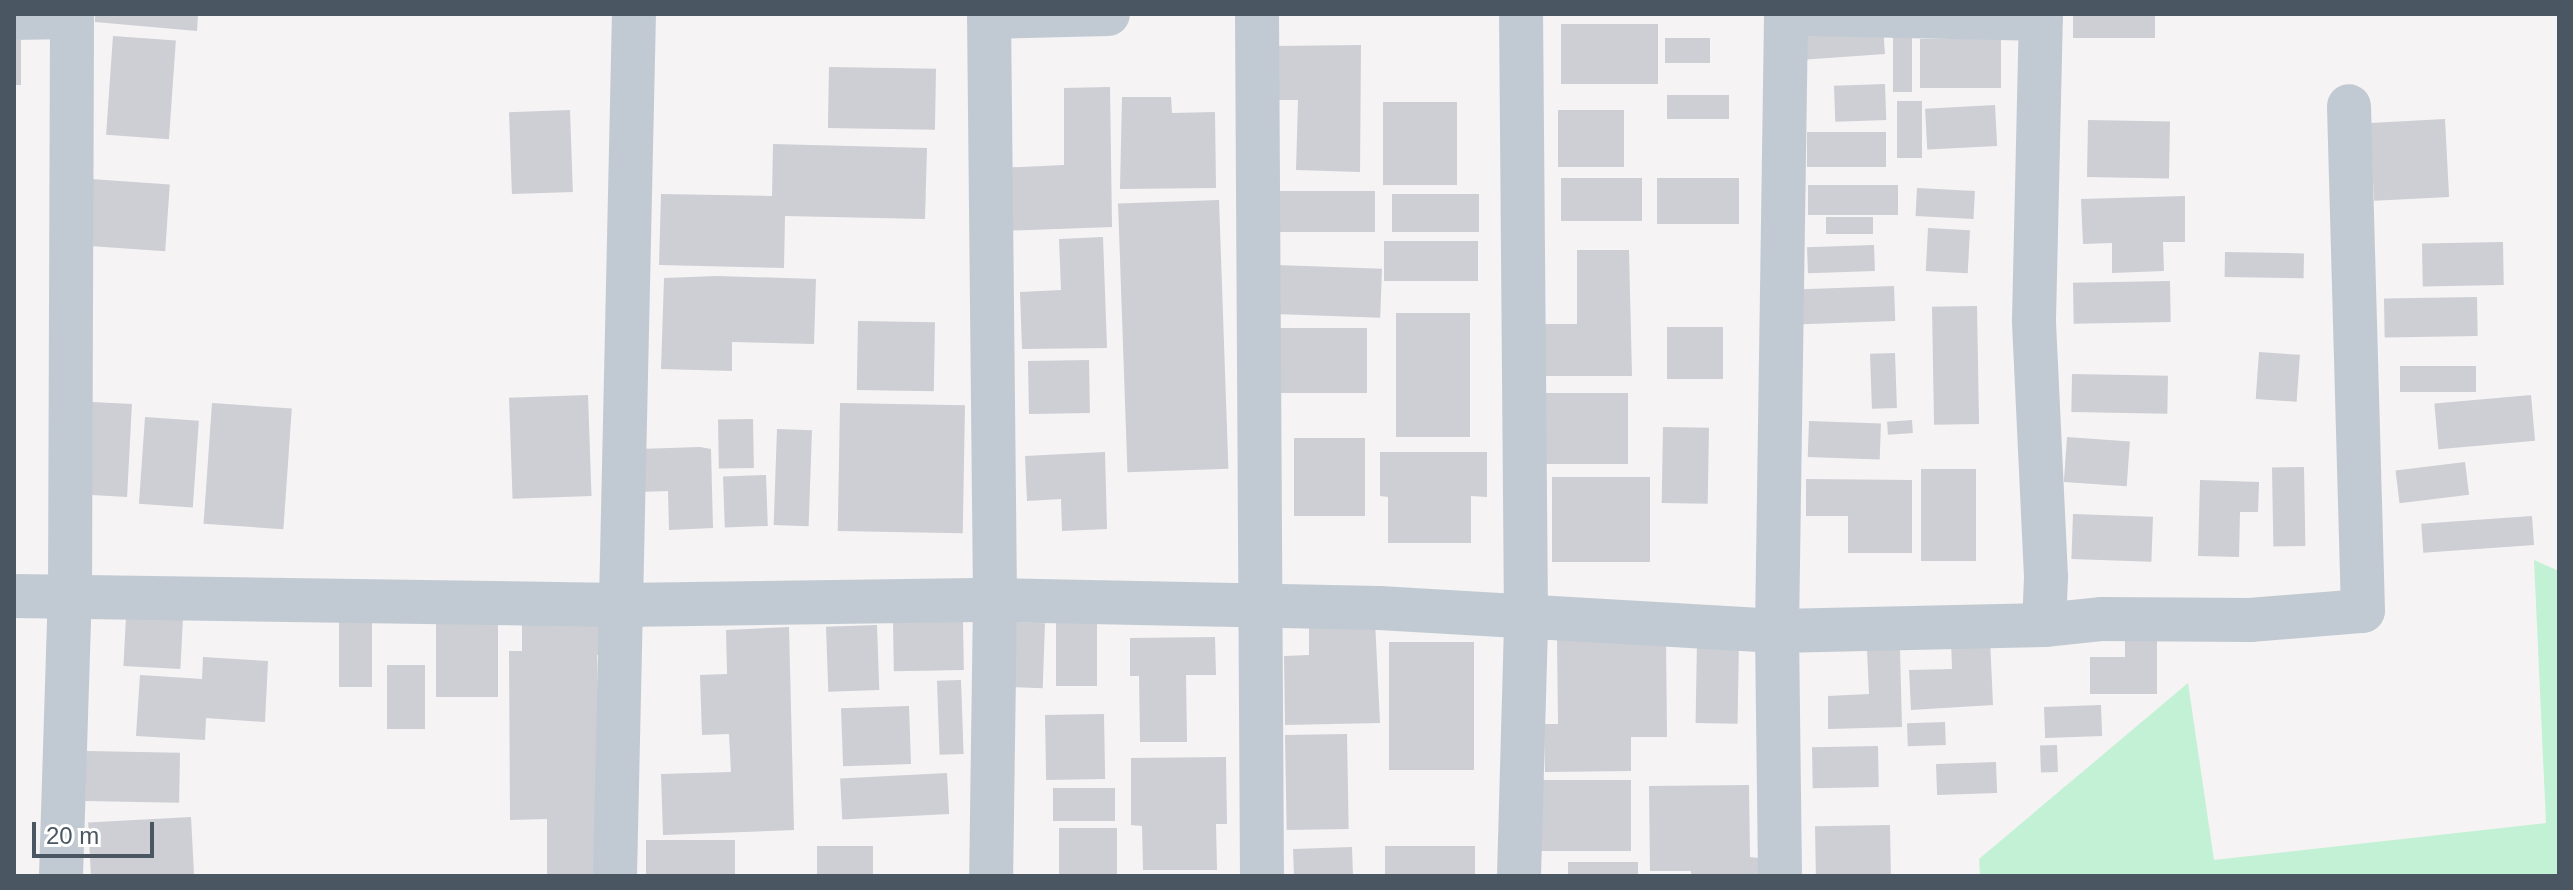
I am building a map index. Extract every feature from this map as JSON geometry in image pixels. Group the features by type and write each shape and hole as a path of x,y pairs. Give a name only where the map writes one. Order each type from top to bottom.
{"street":[{"path":"615,876 634,14"},
{"path":"991,876 995,600 989,16 1108,14"},
{"path":"1257,14 1262,876"},
{"path":"1519,876 1526,618 1521,14"},
{"path":"1780,876 1777,631 1786,14"},
{"path":"1806,14 2041,16 2034,320 2046,577 2044,625"},
{"path":"14,18 72,16 70,596 61,876"},
{"path":"14,596 621,605 995,600 1261,608 1379,608 1777,631 2044,625 2101,619 2250,620 2363,611 2349,106"}],"green space":[{"path":"2534,560 2559,571 2559,876 1980,876 1979,859 2188,683 2214,860 2546,823"}],"building":[{"path":"95,14 198,14 197,31 95,22"},
{"path":"2073,14 2155,14 2155,38 2073,38"},
{"path":"1561,24 1658,24 1658,84 1561,84"},
{"path":"1883,26 1885,54 1803,60 1801,32"},
{"path":"113,36 176,40 169,139 106,135"},
{"path":"1893,37 1912,37 1912,92 1893,92"},
{"path":"1665,38 1710,38 1710,63 1665,63"},
{"path":"1920,39 2001,39 2001,88 1920,88"},
{"path":"14,40 21,40 21,85 14,85"},
{"path":"1361,45 1360,172 1296,170 1298,100 1276,100 1275,46"},
{"path":"829,67 936,69 935,130 828,128"},
{"path":"1885,84 1886,120 1835,122 1834,86"},
{"path":"1110,87 1112,227 999,231 997,168 1064,165 1064,88"},
{"path":"1667,95 1729,95 1729,119 1667,119"},
{"path":"1122,97 1171,97 1172,113 1215,112 1216,188 1120,189"},
{"path":"1897,101 1922,101 1922,158 1897,158"},
{"path":"1383,102 1457,102 1457,185 1383,185"},
{"path":"1995,105 1997,146 1927,150 1925,109"},
{"path":"570,110 573,192 512,194 509,112"},
{"path":"1558,110 1624,110 1624,167 1558,167"},
{"path":"2445,119 2449,197 2374,201 2370,123"},
{"path":"2088,120 2170,121 2169,178 2087,177"},
{"path":"1807,132 1886,132 1886,167 1807,167"},
{"path":"773,144 927,148 925,219 785,216 784,268 659,265 661,194 772,196"},
{"path":"1561,178 1642,178 1642,221 1561,221"},
{"path":"1657,178 1739,178 1739,224 1657,224"},
{"path":"91,179 170,185 165,251 86,246"},
{"path":"1808,185 1898,185 1898,215 1808,215"},
{"path":"1917,188 1975,191 1973,219 1916,216"},
{"path":"1280,191 1375,191 1375,232 1280,232"},
{"path":"1392,194 1479,194 1479,232 1392,232"},
{"path":"2185,196 2185,242 2163,242 2164,271 2112,273 2112,243 2083,244 2081,199"},
{"path":"1219,200 1228,469 1127,472 1118,204"},
{"path":"1826,217 1873,217 1873,234 1826,234"},
{"path":"1928,228 1970,230 1968,273 1926,271"},
{"path":"1103,237 1107,348 1022,349 1020,292 1061,290 1059,239"},
{"path":"1384,241 1478,241 1478,281 1384,281"},
{"path":"2503,242 2504,285 2423,286 2422,243"},
{"path":"1874,245 1875,271 1808,273 1807,247"},
{"path":"1577,250 1629,250 1632,376 1537,376 1537,324 1577,324"},
{"path":"2225,252 2304,253 2304,278 2225,277"},
{"path":"1277,265 1382,269 1380,318 1275,314"},
{"path":"664,278 816,279 814,344 732,342 732,371 661,369"},
{"path":"2170,281 2171,322 2074,324 2073,283"},
{"path":"1894,286 1895,321 1802,324 1801,289"},
{"path":"2477,297 2478,336 2385,338 2384,299"},
{"path":"1977,306 1979,424 1934,425 1932,307"},
{"path":"1396,313 1470,313 1470,437 1396,437"},
{"path":"858,321 935,322 934,391 857,390"},
{"path":"1667,327 1723,327 1723,379 1667,379"},
{"path":"1276,328 1367,328 1367,393 1276,393"},
{"path":"2259,352 2300,355 2297,402 2256,399"},
{"path":"1895,353 1897,408 1872,409 1870,354"},
{"path":"1089,360 1090,413 1029,414 1028,361"},
{"path":"2400,366 2476,366 2476,392 2400,392"},
{"path":"2072,374 2168,376 2167,414 2071,412"},
{"path":"1545,393 1628,393 1628,464 1545,464"},
{"path":"588,395 592,496 513,499 509,398"},
{"path":"2531,395 2535,441 2438,449 2434,403"},
{"path":"92,402 132,404 127,497 87,495"},
{"path":"212,403 292,409 283,529 204,524"},
{"path":"840,403 965,405 963,533 838,531"},
{"path":"145,417 199,421 193,508 139,504"},
{"path":"753,419 754,468 719,469 718,420"},
{"path":"1912,420 1913,433 1888,435 1887,422"},
{"path":"1809,421 1881,424 1880,459 1808,457"},
{"path":"1663,427 1709,428 1708,504 1662,503"},
{"path":"777,429 812,430 809,526 774,525"},
{"path":"2067,437 2130,441 2127,486 2064,482"},
{"path":"1294,438 1365,438 1365,516 1294,516"},
{"path":"638,449 711,449 713,528 669,530 668,491 639,492"},
{"path":"1105,452 1107,529 1062,531 1061,499 1027,501 1025,456"},
{"path":"1380,452 1487,452 1487,497 1471,496 1471,543 1388,543 1388,497 1380,496"},
{"path":"2465,462 2469,495 2400,503 2396,471"},
{"path":"2304,467 2305,546 2273,547 2272,468"},
{"path":"1921,469 1976,469 1976,561 1921,561"},
{"path":"766,475 768,526 725,527 723,477"},
{"path":"1552,477 1650,477 1650,562 1552,562"},
{"path":"1806,479 1912,480 1912,553 1848,553 1848,516 1806,516"},
{"path":"2200,480 2259,482 2258,512 2240,512 2239,557 2198,556"},
{"path":"2073,514 2153,517 2151,562 2071,559"},
{"path":"2532,516 2534,545 2423,553 2421,524"},
{"path":"1056,611 1097,611 1097,686 1056,686"},
{"path":"126,617 183,620 180,669 123,666"},
{"path":"339,620 372,620 372,687 339,687"},
{"path":"600,620 600,655 597,655 600,876 547,876 547,819 510,820 509,651 522,651 522,622"},
{"path":"963,621 964,670 894,671 893,622"},
{"path":"1375,621 1380,723 1285,725 1284,656 1309,655 1309,622"},
{"path":"1010,622 1045,623 1043,688 1008,687"},
{"path":"436,624 498,624 498,697 436,697"},
{"path":"877,625 879,690 828,692 826,627"},
{"path":"2125,626 2157,627 2157,694 2090,694 2090,657 2125,657"},
{"path":"789,627 794,830 663,835 661,774 731,772 729,734 702,735 700,675 727,674 726,630"},
{"path":"1215,637 1216,675 1186,675 1187,742 1140,742 1139,676 1130,676 1130,638"},
{"path":"1666,638 1667,737 1631,737 1631,771 1545,772 1544,724 1558,724 1557,639"},
{"path":"1990,639 1993,705 1911,710 1909,670 1952,669 1951,641"},
{"path":"1697,640 1739,641 1738,724 1696,723"},
{"path":"1389,642 1474,642 1474,770 1389,770"},
{"path":"1900,649 1902,727 1828,729 1828,696 1869,694 1867,650"},
{"path":"203,657 268,661 265,722 206,718 205,740 136,736 140,675 202,679"},
{"path":"387,665 425,665 425,729 387,729"},
{"path":"961,680 964,754 940,755 937,681"},
{"path":"2101,705 2102,736 2045,738 2044,707"},
{"path":"909,706 911,764 843,766 841,708"},
{"path":"1104,714 1105,779 1046,780 1045,715"},
{"path":"1945,722 1946,745 1908,746 1907,723"},
{"path":"1347,734 1349,829 1287,830 1285,735"},
{"path":"2057,745 2058,772 2041,773 2040,746"},
{"path":"1878,746 1879,787 1813,788 1812,747"},
{"path":"86,751 180,753 179,803 85,801"},
{"path":"1226,757 1227,824 1216,824 1217,870 1143,870 1142,826 1131,825 1131,758"},
{"path":"1996,762 1997,793 1937,795 1936,764"},
{"path":"947,773 949,814 842,820 840,779"},
{"path":"1535,780 1631,780 1631,851 1535,851"},
{"path":"1749,785 1750,857 1759,858 1759,876 1691,876 1691,871 1650,871 1649,786"},
{"path":"1053,788 1115,788 1115,821 1053,821"},
{"path":"191,817 194,876 91,876 88,822"},
{"path":"1890,825 1891,876 1816,876 1815,826"},
{"path":"1059,828 1117,828 1117,876 1059,876"},
{"path":"646,840 735,840 735,876 646,876"},
{"path":"817,846 873,846 873,876 817,876"},
{"path":"1385,846 1475,846 1475,876 1385,876"},
{"path":"1352,847 1353,876 1294,876 1293,849"},
{"path":"1568,862 1638,862 1638,876 1568,876"}]}
